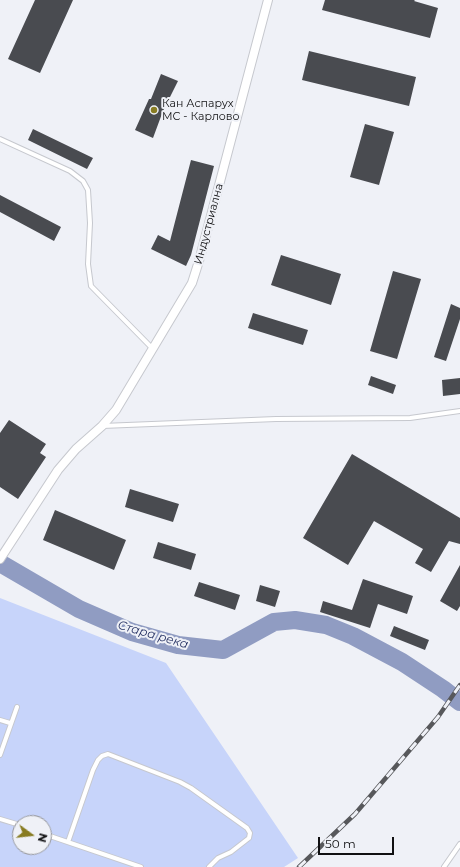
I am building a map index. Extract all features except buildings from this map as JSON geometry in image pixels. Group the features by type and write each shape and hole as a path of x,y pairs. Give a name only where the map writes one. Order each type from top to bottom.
{"street":[{"name":"Индустриална","path":"0,559 58,470 76,449 102,426 116,410 192,283 200,260 268,0"}],"lane":[{"path":"0,139 70,171 83,181 88,190 90,223 88,264 91,286 152,348"},
{"path":"102,426 276,419 410,418 460,411"},
{"path":"0,754 17,706"},
{"path":"0,720 10,723"},
{"path":"68,842 93,770 98,760 102,756 108,754 180,782 191,788 247,828 250,833 249,838 231,852 218,858 209,867"},
{"path":"0,819 12,823"},
{"path":"52,837 141,867"},
{"path":"444,867 460,844"}],"shaded area":[{"path":"0,598 166,663 298,858 284,867 0,867"}],"waterway":[{"name":"Стара река","path":"0,563 79,609 132,632 178,645 223,650 274,622 295,620 326,625 353,636 402,662 460,702"}],"railway":[{"path":"299,867 355,814 438,717 460,685"}],"place":[{"name":"Кан Аспарух МС - Карлово","path":"154,110"}]}
